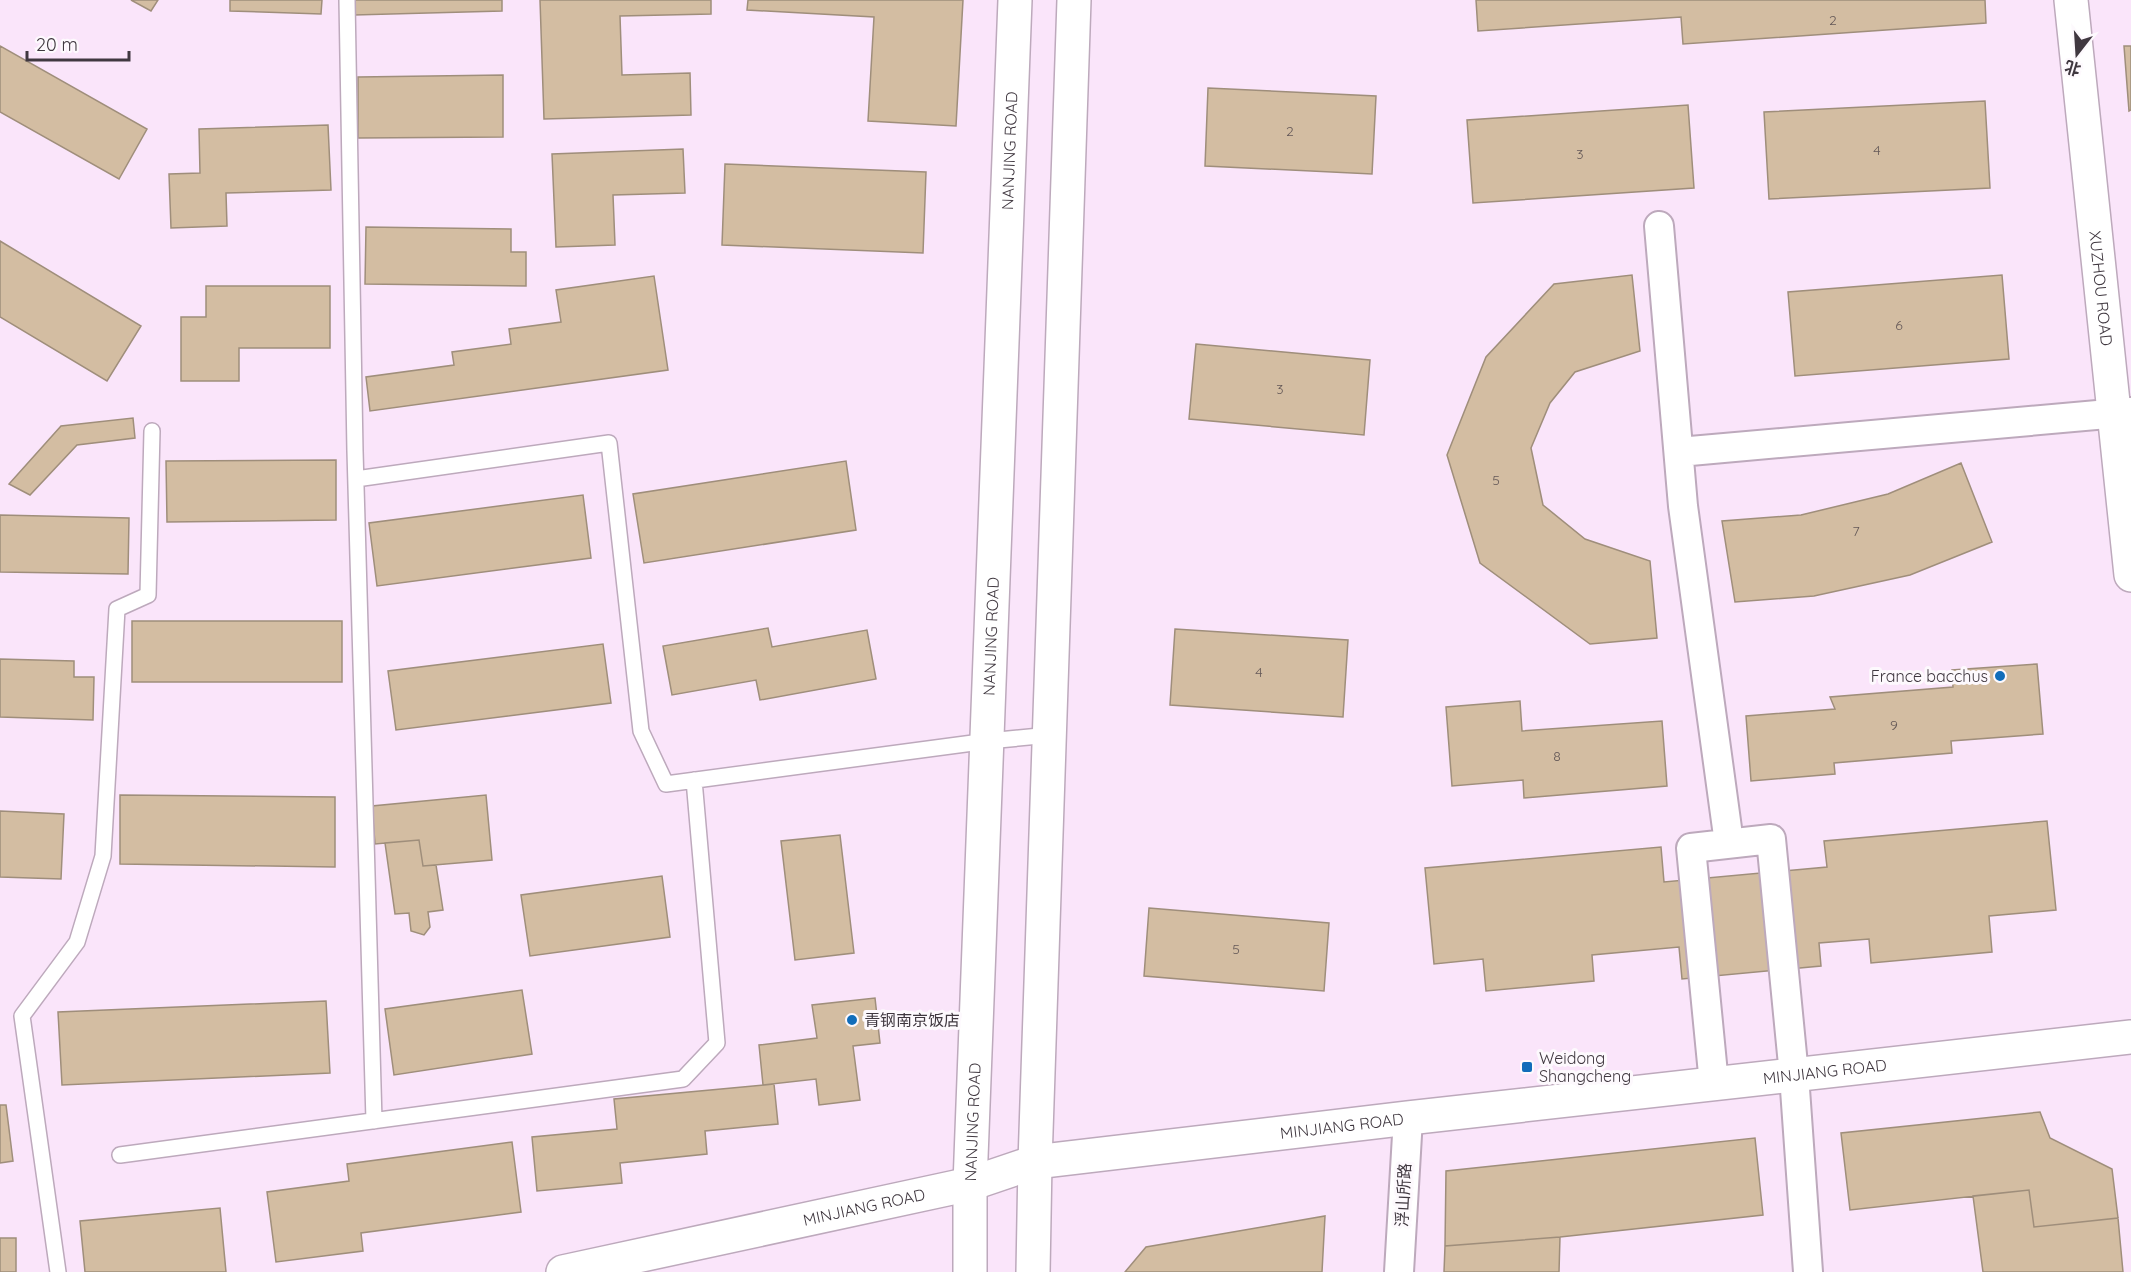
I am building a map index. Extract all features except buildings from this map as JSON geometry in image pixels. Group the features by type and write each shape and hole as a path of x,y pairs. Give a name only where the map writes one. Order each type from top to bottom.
{"main road":[{"name":"NANJING ROAD","path":"970,1272 970,1184 1015,0"},
{"path":"1034,1272 1035,1162 1074,0"},
{"name":"XUZHOU ROAD","path":"2071,0 2123,413 2131,575"},
{"name":"MINJIANG ROAD","path":"563,1272 638,1264 970,1184 1035,1162 2131,1037"}],"street":[{"path":"1659,226 1683,506 1729,843"},
{"path":"1679,452 2123,413"},
{"path":"1714,1084 1691,848 1771,838 1794,1075 1808,1272"},
{"name":"浮山所路","path":"1399,1272 1408,1118"}],"lane":[{"path":"347,0 356,479 374,1121"},
{"path":"58,1272 22,1016 77,942 103,856 117,609 148,595 152,431"},
{"path":"356,479 609,443 642,731 666,784 988,741 1050,735"},
{"path":"120,1155 683,1080 717,1043 694,780"}],"place":[{"name":"France bacchus","path":"2000,676"},
{"name":"青钢南京饭店","path":"852,1020"},
{"name":"Weidong Shangcheng","path":"1527,1067"}]}
